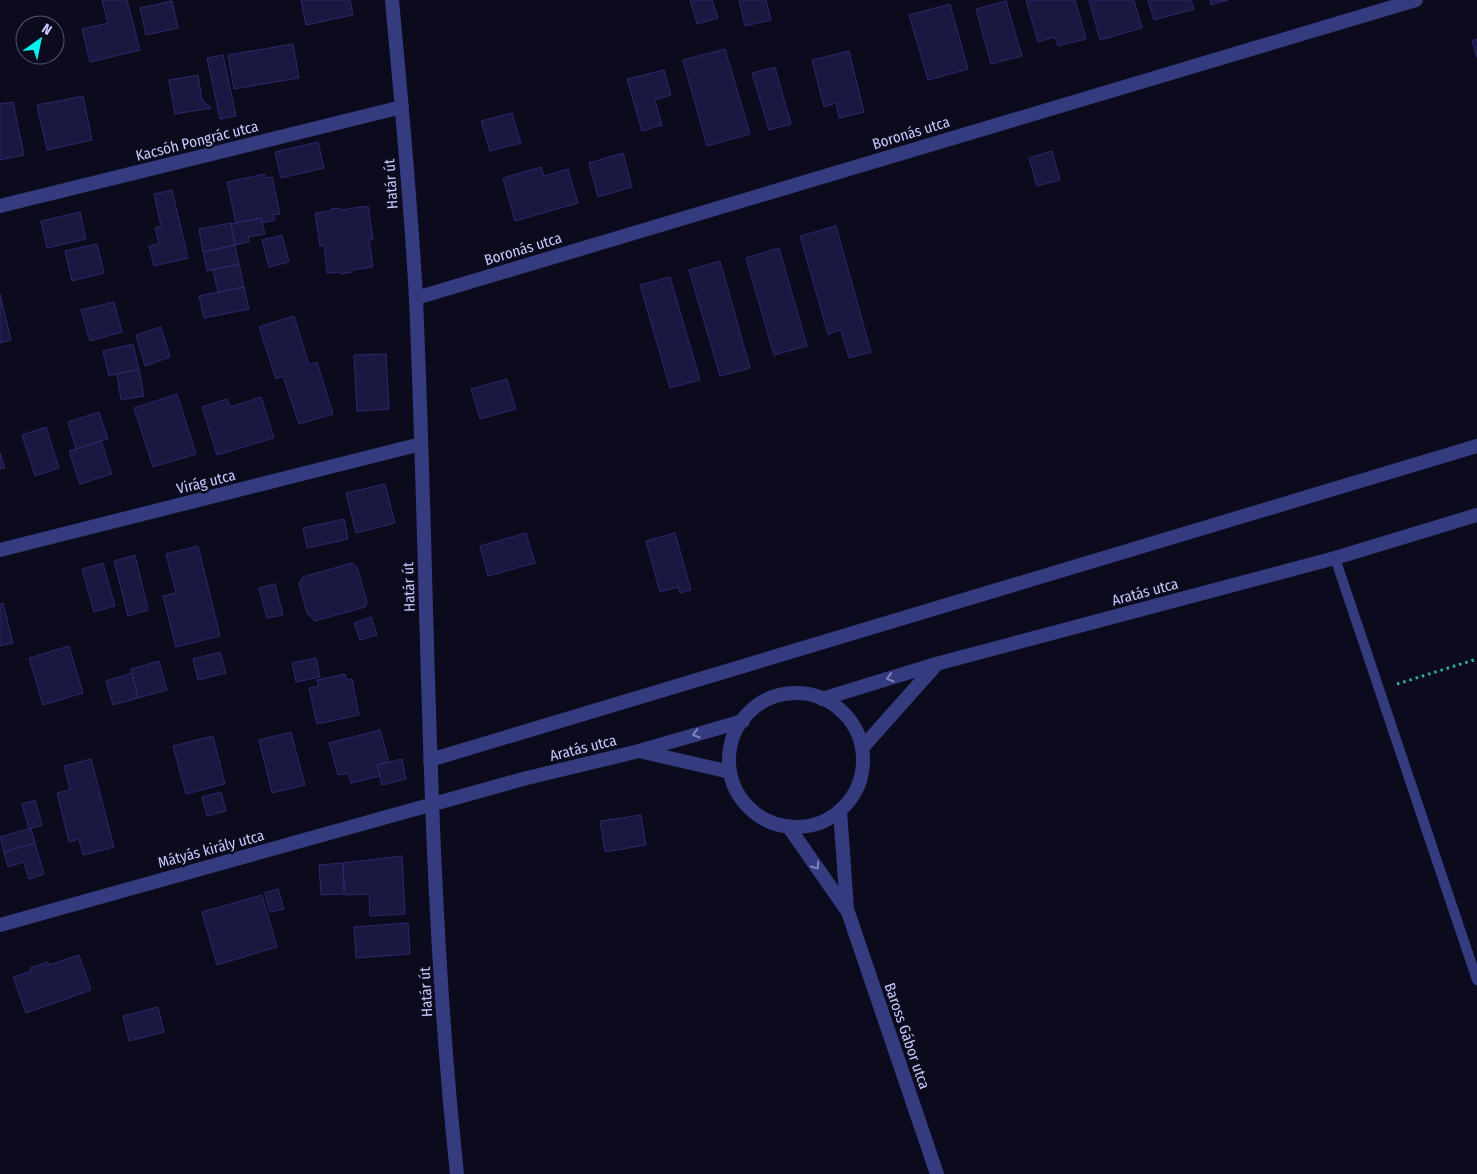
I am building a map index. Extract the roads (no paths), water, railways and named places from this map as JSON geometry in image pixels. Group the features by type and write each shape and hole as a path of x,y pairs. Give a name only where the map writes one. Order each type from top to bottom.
{"street":[{"name":"Határ út","path":"392,0 416,298 432,805 448,1086 457,1174"},
{"name":"Boronás utca","path":"416,298 1416,0"},
{"name":"Kacsóh Pongrác utca","path":"0,206 402,107"},
{"name":"Virág utca","path":"0,550 421,444"},
{"path":"430,760 1477,446"},
{"name":"Aratás utca","path":"822,699 936,664 1335,558 1477,514"},
{"path":"862,748 936,664"},
{"path":"792,693 813,695 822,699 833,704 849,718 860,737 864,758 861,780 852,799 837,814 817,825 796,828 773,824 753,812 738,794 730,772 730,749 738,727 752,709 771,698 792,693"},
{"name":"Aratás utca","path":"432,805 523,779 639,751 743,721"},
{"path":"639,751 730,772"},
{"name":"Mátyás király utca","path":"0,925 432,805"},
{"path":"840,810 847,909"},
{"path":"788,826 847,909"},
{"name":"Baross Gábor utca","path":"847,909 937,1174"}],"lane":[{"path":"1335,558 1477,980"}]}
